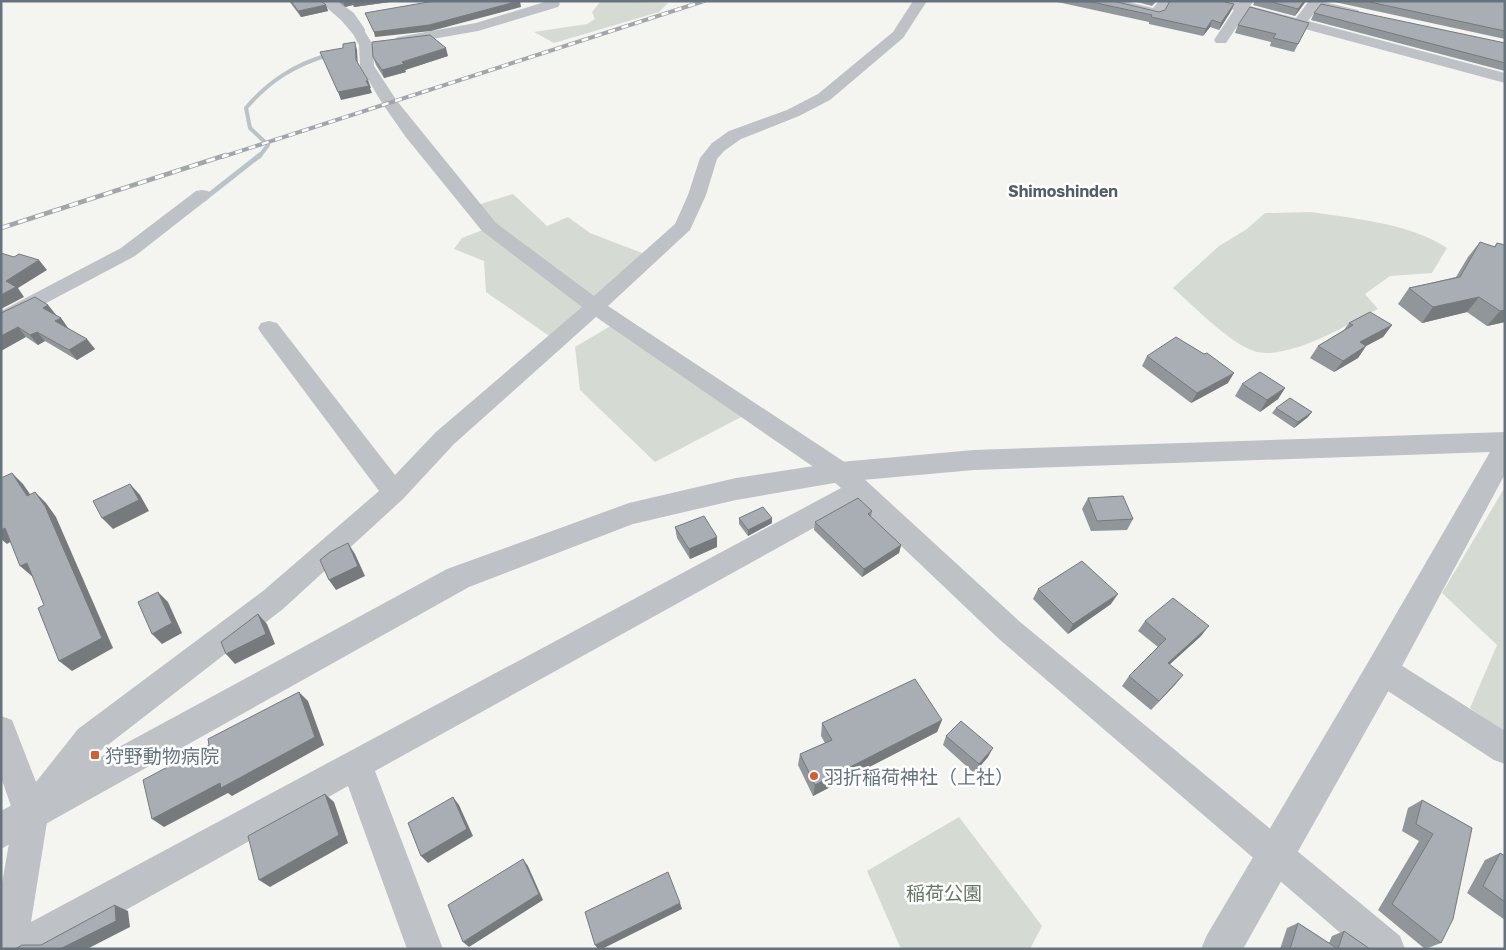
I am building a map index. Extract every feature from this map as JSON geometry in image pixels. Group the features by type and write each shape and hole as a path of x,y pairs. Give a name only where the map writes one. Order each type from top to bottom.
{"street":[{"path":"9,949 32,815 89,740 273,600 394,492 445,438 655,254 683,226 697,195 709,158 718,147 735,135 793,113 824,97 898,35 920,1"},
{"path":"1107,1 1156,13 1166,1"},
{"path":"1215,1 1245,4 1300,23 1355,31 1505,78"},
{"path":"331,2 346,17 366,45 367,66 410,132 489,227 594,306 850,481 1009,630 1276,853 1387,949"},
{"path":"366,45 431,37 478,27 553,4"},
{"path":"1221,40 1245,4"},
{"path":"1300,23 1314,4 1362,14 1355,31"},
{"path":"346,17 364,14"},
{"path":"1355,31 1376,29"},
{"path":"1,320 128,252 202,195"},
{"path":"269,328 394,492"},
{"path":"1,831 458,578 629,514 736,489 850,481 974,460 1505,442"},
{"path":"1221,949 1382,670 1505,448"},
{"path":"19,949 357,766 850,481"},
{"path":"1382,670 1505,749"},
{"path":"1,731 32,815"},
{"path":"357,766 426,949"}],"green space":[{"path":"601,1 668,3 659,12 554,43 534,32 587,24 595,19 592,12"},
{"path":"513,194 547,226 568,217 590,233 650,256 552,338 486,292 484,261 454,249 462,238 493,226 477,205"},
{"path":"1311,212 1399,227 1447,248 1432,273 1390,276 1365,294 1378,309 1317,340 1283,351 1267,353 1254,351 1233,340 1173,288 1219,246 1247,229 1265,213"},
{"path":"614,324 747,414 655,462 580,390 575,347"},
{"path":"1505,487 1505,733 1470,708 1497,645 1442,593"},
{"name":"稲荷公園","path":"959,817 1042,926 1030,949 901,949 867,871"}],"building":[{"path":"291,1 321,1 326,5 298,11"},
{"path":"434,1 519,1 429,25 374,32 365,13"},
{"path":"1087,1 1113,1 1159,12 1165,10 1170,1 1221,1 1234,4 1221,23 1212,20 1206,29"},
{"path":"1268,1 1304,1 1298,9"},
{"path":"1365,1 1505,1 1505,31"},
{"path":"1321,4 1505,43 1505,63 1314,13"},
{"path":"1250,7 1309,23 1298,44 1273,38 1276,34 1238,25"},
{"path":"430,35 446,48 382,70 373,57 372,42"},
{"path":"355,42 356,60 368,80 366,81 369,86 338,92 320,52 343,48 343,44"},
{"path":"1480,242 1495,247 1497,243 1505,245 1505,310 1500,311 1479,297 1433,307 1409,288 1460,277"},
{"path":"1,253 14,257 19,254 39,260 6,281 16,287 1,295"},
{"path":"35,297 48,305 43,308 61,318 55,321 87,339 69,350 37,332 30,335 18,327 1,336 1,313"},
{"path":"1370,312 1392,325 1360,342 1366,346 1343,361 1318,346 1353,325 1349,323"},
{"path":"1176,337 1204,354 1207,353 1234,373 1197,393 1147,356"},
{"path":"1260,372 1285,388 1267,400 1242,384"},
{"path":"1290,398 1312,412 1298,422 1276,408"},
{"path":"12,473 27,496 35,492 45,506 102,638 59,661 38,608 44,605 27,563 20,566 5,528 1,530 1,478"},
{"path":"130,484 139,500 102,518 93,501"},
{"path":"1123,496 1133,519 1097,521 1088,498"},
{"path":"858,498 872,511 868,514 901,545 864,569 815,522"},
{"path":"763,507 772,518 748,530 739,518"},
{"path":"704,516 717,537 689,549 675,527"},
{"path":"348,543 358,566 329,580 320,560 330,552"},
{"path":"1082,561 1118,594 1073,624 1038,589"},
{"path":"158,592 172,623 152,634 138,602"},
{"path":"1173,598 1209,626 1168,663 1183,675 1159,701 1129,676 1166,639 1145,621"},
{"path":"258,614 266,634 226,654 221,642"},
{"path":"915,679 942,720 815,785 800,754 832,740 822,723"},
{"path":"299,692 315,737 221,788 220,783 152,819 143,780 209,745 208,739"},
{"path":"961,721 993,748 979,764 946,736"},
{"path":"325,794 339,835 259,880 248,836"},
{"path":"453,797 467,829 421,856 408,823"},
{"path":"1422,800 1472,828 1453,919 1441,943 1392,904 1433,834 1416,824"},
{"path":"1500,853 1505,856 1505,902 1483,886"},
{"path":"523,859 539,894 463,942 448,905"},
{"path":"668,872 680,903 595,945 585,912"},
{"path":"115,905 116,921 60,949 15,949 22,945 41,945"},
{"path":"1298,923 1338,949 1290,949"},
{"path":"1344,931 1370,949 1338,949"}],"waterway":[{"path":"334,1 352,14 363,30"},
{"path":"259,157 268,145 250,128 246,108 283,75 304,64 328,55"},
{"path":"204,199 260,155"}],"railway":[{"path":"222,157 704,1"},
{"path":"1,228 226,155"}],"place":[{"name":"狩野動物病院","path":"95,755"},
{"name":"羽折稲荷神社（上社）","path":"814,776"}],"district":[{"name":"Shimoshinden","path":"1063,191"}]}
